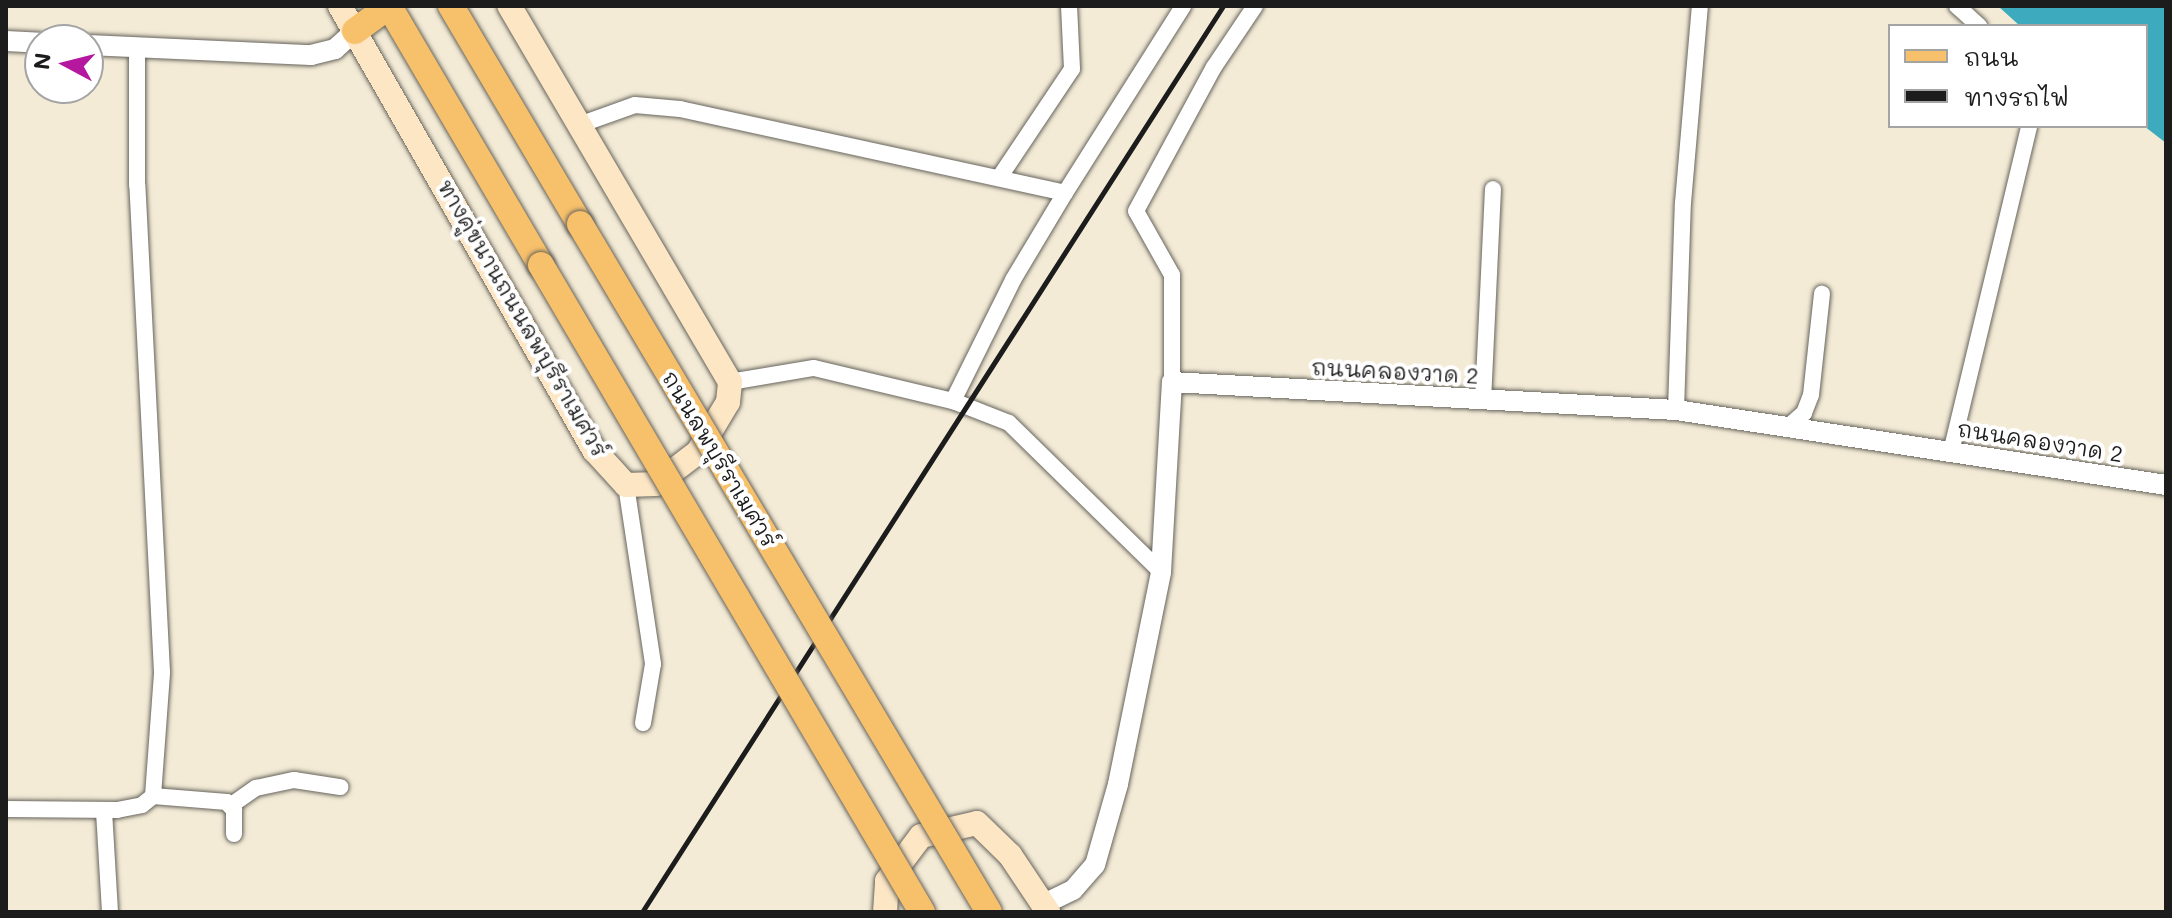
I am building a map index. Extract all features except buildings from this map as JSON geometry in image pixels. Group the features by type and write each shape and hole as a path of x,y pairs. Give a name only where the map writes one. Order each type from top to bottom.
{"main road":[{"name":"ทางคู่ขนานถนนลพบุรีราเมศวร์","path":"340,6 594,450 626,485"},
{"path":"355,31 389,6 922,912"},
{"name":"ถนนลพบุรีราเมศวร์","path":"451,6 989,912"},
{"path":"509,6 730,382 728,402 698,452 656,484 626,485"},
{"path":"885,912 887,881 921,836 977,823 1010,855 1046,908"}],"street":[{"path":"999,178 1072,69 1069,6"},
{"path":"953,401 1013,280 1183,6"},
{"path":"1046,908 1073,890 1095,865 1118,784 1161,572 1172,382 1172,275 1136,211 1214,67 1255,6"},
{"path":"1676,410 1683,203 1700,6"},
{"path":"1957,6 1977,24"},
{"path":"104,46 311,55 335,49 355,31"},
{"path":"137,47 138,201 162,672 153,796"},
{"path":"579,125 635,105 680,109 1065,193"},
{"path":"1951,452 2029,128"},
{"path":"1483,401 1493,189"},
{"path":"1789,426 1804,413 1811,395 1822,294"},
{"path":"730,382 814,368 904,393 953,401 1009,423 1161,572"},
{"name":"ถนนคลองวาด 2","path":"1172,382 1676,410 2166,485"},
{"path":"626,485 653,664 643,723"},
{"path":"230,806 256,788 294,780 340,787"},
{"path":"6,809 104,811 142,805 153,796 215,798 230,806"},
{"path":"230,806 234,834"},
{"path":"104,811 110,912"}],"water":[{"path":"1998,6 2166,6 2166,143 2147,128 2148,24 2018,24"}],"railway":[{"path":"642,912 1223,6"}]}
